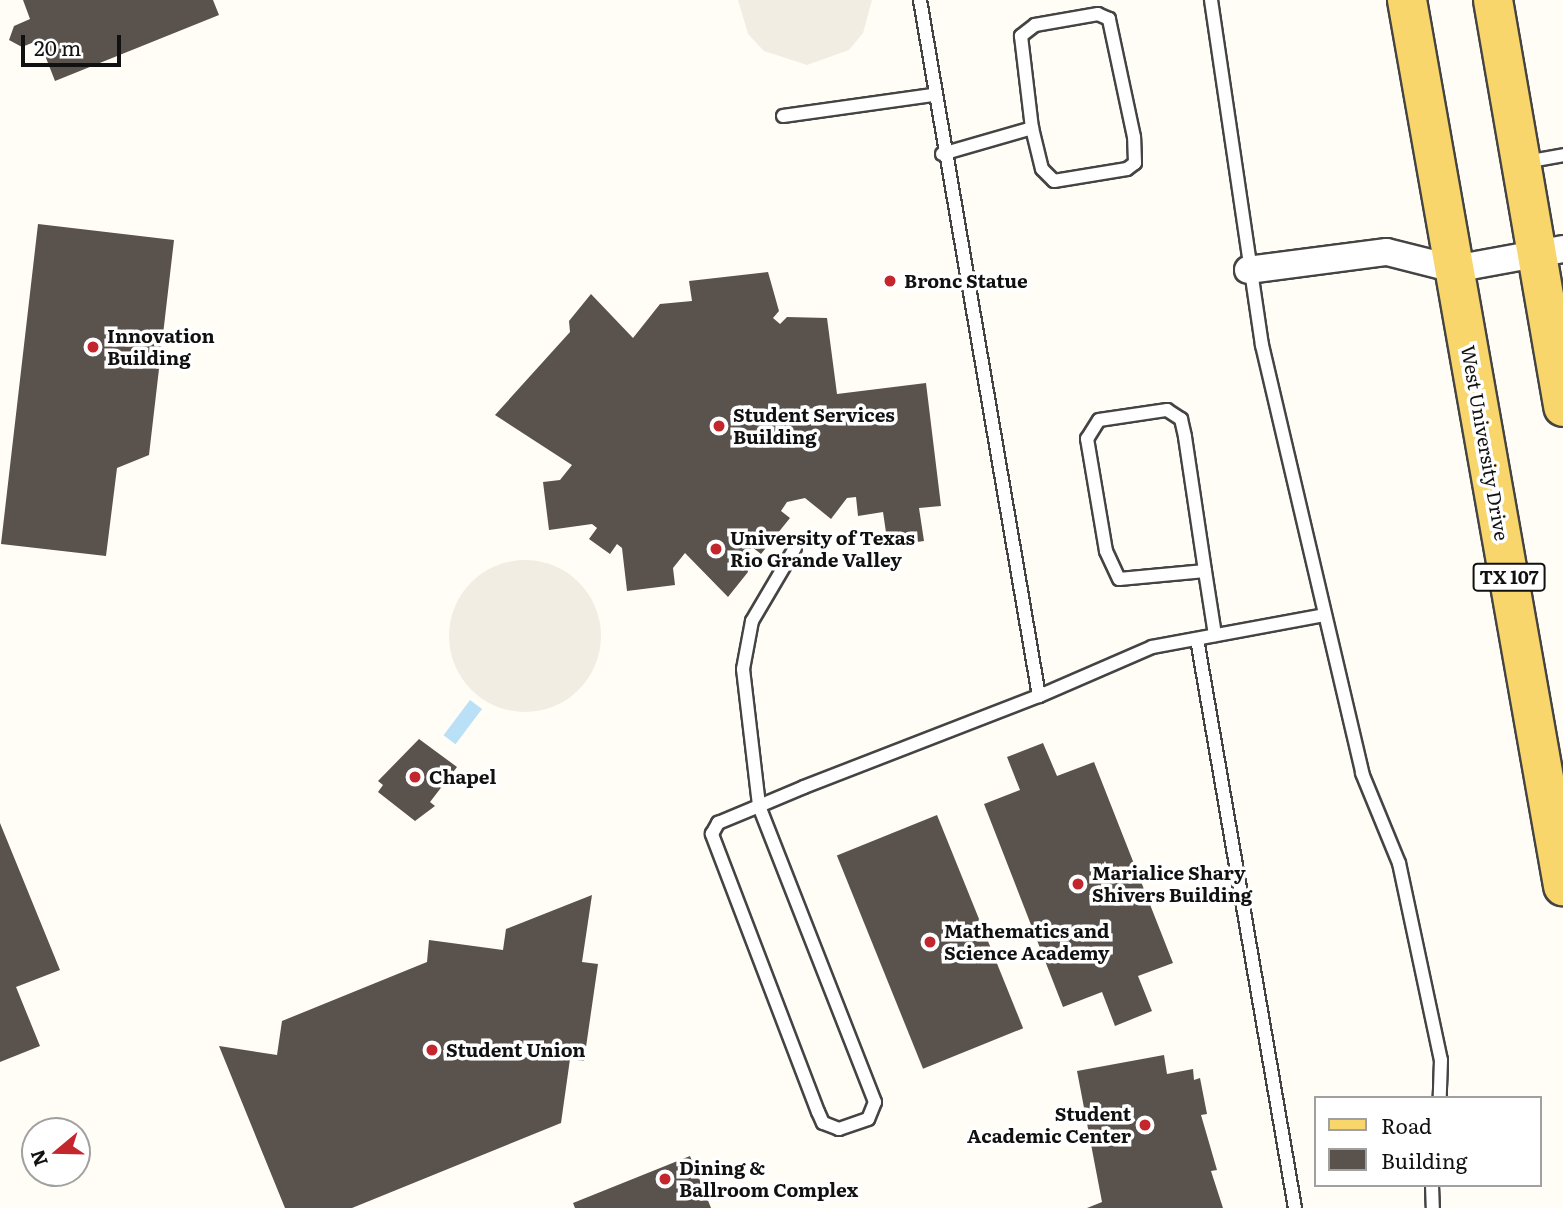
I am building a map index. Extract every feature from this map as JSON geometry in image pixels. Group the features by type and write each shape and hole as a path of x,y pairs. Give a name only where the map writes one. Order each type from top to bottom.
{"main road":[{"name":"West University Drive","path":"1407,0 1563,886"},
{"path":"1493,0 1521,163 1550,252 1563,407"}],"street":[{"path":"1248,270 1387,252 1454,269 1550,252"}],"lane":[{"path":"920,0 942,154 967,246 1039,696"},
{"path":"1211,0 1248,270 1324,615 1362,773 1399,863 1441,1060 1440,1096"},
{"path":"1098,14 1108,19 1135,163 1054,181 1042,169 1032,128 1021,36 1048,23 1098,14"},
{"path":"783,116 933,95"},
{"path":"942,154 1032,128"},
{"path":"1521,163 1563,155"},
{"path":"1205,571 1140,581 1114,573 1087,439 1099,421 1167,410 1181,419 1205,571 1215,635"},
{"path":"795,548 761,603 745,647 759,806 875,1102 868,1119 839,1129 823,1123 712,834 718,823 759,806 1039,696 1152,647 1324,615"},
{"path":"1197,639 1295,1208"},
{"path":"1432,1187 1433,1208"}],"shaded area":[{"path":"738,0 872,0 863,33 849,50 807,65 764,51 748,34"},
{"path":"525,560 554,566 579,582 595,607 601,636 595,665 579,690 554,706 525,712 496,706 471,690 455,665 449,636 455,607 471,582 496,566"}],"water":[{"path":"470,700 482,709 455,744 444,735"}],"building":[{"path":"23,0 213,0 219,15 55,81 39,40 22,47 9,40 14,26 30,19"},
{"name":"Innovation Building","path":"38,224 174,240 149,455 117,468 106,556 1,544"},
{"name":"Student Services Building","path":"768,272 779,311 773,318 780,324 787,317 827,318 837,394 926,383 941,506 919,508 924,541 888,546 883,512 858,516 856,497 847,498 831,519 805,498 787,502 781,511 790,518 761,554 752,547 744,556 748,572 728,597 685,553 673,568 675,585 627,591 622,548 617,544 610,554 589,539 597,528 592,524 549,530 543,482 560,480 572,465 495,415 570,332 569,321 591,294 633,338 660,304 692,301 689,281"},
{"name":"Chapel","path":"419,739 457,767 430,802 435,806 415,821 378,792 383,785 378,781"},
{"name":"Marialice Shary Shivers Building","path":"1043,743 1057,776 1094,762 1173,963 1138,976 1152,1011 1115,1026 1102,992 1063,1007 984,804 1020,790 1007,757"},
{"name":"Mathematics and Science Academy","path":"937,815 1023,1028 923,1069 837,855"},
{"path":"0,823 60,970 16,987 40,1046 0,1062"},
{"name":"Student Union","path":"592,895 582,962 598,964 584,1061 570,1059 561,1123 352,1208 285,1208 219,1046 277,1055 282,1021 427,962 429,940 503,950 506,929"},
{"name":"Student Academic Center","path":"1164,1055 1167,1074 1193,1069 1194,1080 1200,1078 1207,1114 1201,1115 1217,1170 1211,1171 1223,1208 1087,1208 1102,1202 1077,1071"},
{"name":"Dining & Ballroom Complex","path":"690,1156 711,1208 575,1208 573,1203"}],"place":[{"name":"Bronc Statue","path":"890,281"},
{"name":"Innovation Building","path":"93,347"},
{"name":"Student Services Building","path":"719,426"},
{"name":"University of Texas Rio Grande Valley","path":"716,549"},
{"name":"Chapel","path":"415,777"},
{"name":"Marialice Shary Shivers Building","path":"1078,884"},
{"name":"Mathematics and Science Academy","path":"930,942"},
{"name":"Student Union","path":"432,1050"},
{"name":"Student Academic Center","path":"1145,1125"},
{"name":"Dining & Ballroom Complex","path":"665,1179"}]}
